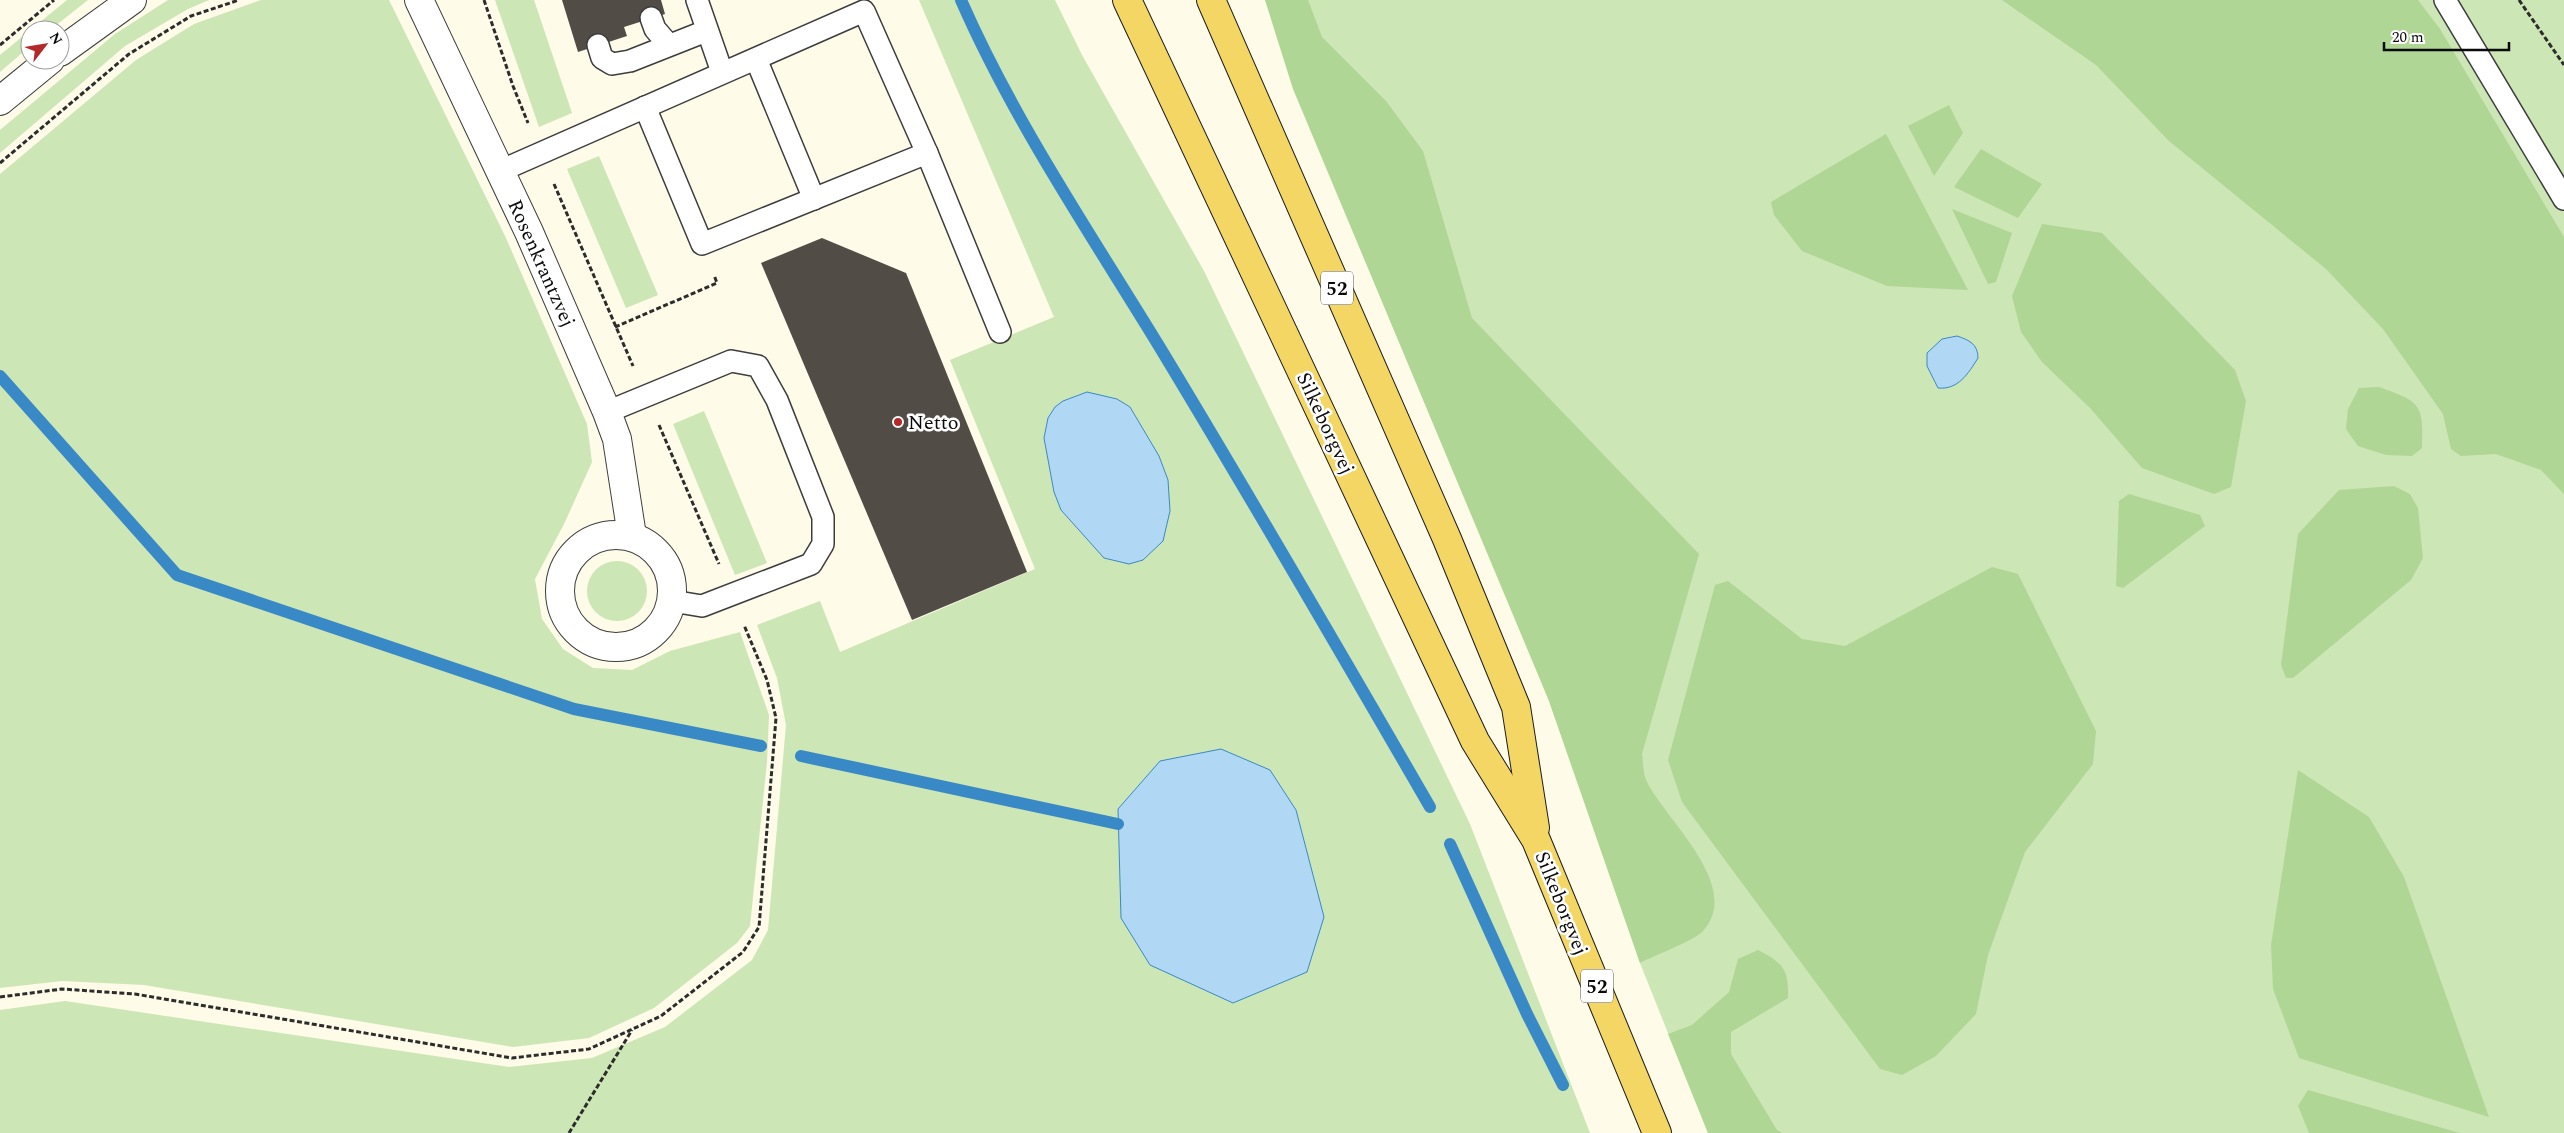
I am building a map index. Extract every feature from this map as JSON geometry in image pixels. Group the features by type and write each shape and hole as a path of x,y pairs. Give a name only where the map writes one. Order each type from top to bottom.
{"main road":[{"name":"Silkeborgvej","path":"1127,0 1475,740 1536,840 1657,1133"},
{"name":"Silkeborgvej","path":"1211,0 1447,539 1516,707 1536,840"}],"street":[{"path":"70,45 132,0"},
{"name":"Rosenkrantzvej","path":"419,0 500,171 607,412 617,439 632,536"},
{"path":"0,101 38,70"},
{"path":"608,534 632,536 653,547 668,566 673,588 672,600 669,612 656,632 636,645 613,648 590,642 571,626 561,605 560,581 569,559 586,542 608,534"}],"lane":[{"path":"697,0 722,72"},
{"path":"2445,0 2564,199"},
{"path":"500,171 722,72 756,59 862,6 927,153 1000,332"},
{"path":"651,18 655,29 668,44"},
{"path":"598,45 602,58 612,64 630,61 706,30"},
{"path":"756,59 814,198"},
{"path":"645,107 702,244 927,153"},
{"path":"607,412 731,361 758,366 777,400 823,517 823,544 810,564 702,606 672,600"}],"path":[{"path":"0,45 54,0"},
{"path":"0,163 129,54 191,16 239,0"},
{"path":"0,997 62,990 135,994 512,1058 589,1049 661,1016 744,952 759,927 776,718 767,680 647,396 540,152 513,86 484,0"},
{"path":"2519,0 2564,65"},
{"path":"615,326 717,283 702,244"},
{"path":"569,1133 632,1029"}],"green space":[{"path":"67,0 88,0 63,20 42,20"},
{"path":"168,0 209,0 188,9 125,46 0,153 0,130 115,34"},
{"path":"261,0 389,0 506,238 587,424 592,462 565,522 535,579 542,619 563,649 593,668 632,670 670,651 740,632 769,715 767,762 750,926 737,943 654,1008 589,1038 513,1047 144,985 62,981 0,988 0,174 136,60 194,24"},
{"path":"495,0 534,0 572,113 539,127"},
{"path":"919,0 1055,0 1082,55 1204,271 1470,824 1590,1133 0,1133 0,1010 65,1001 509,1067 592,1058 665,1027 752,960 768,930 786,725 777,678 757,625 820,601 840,652 1035,569 950,360 1054,317"},
{"path":"1265,0 2564,0 2564,1133 1708,1133 1640,963 1549,701 1492,549"},
{"path":"1265,0 1308,0 1322,37 1386,101 1423,151 1472,318 1699,554 1642,754 1646,780 1697,854 1708,875 1714,895 1713,914 1702,932 1697,936 1640,963 1549,701 1293,89"},
{"path":"2002,0 2418,0 2440,29 2564,237 2564,494 2541,470 2496,454 2461,456 2451,449 2443,414 2383,329 2326,269 2169,141 2096,65"},
{"path":"20,38 20,55 0,72 0,55"},
{"path":"1949,105 1963,133 1934,176 1908,126"},
{"path":"1886,134 1968,290 1887,286 1802,251 1774,215 1771,202"},
{"path":"1981,149 2042,184 2018,218 1954,187"},
{"path":"599,156 658,295 626,308 567,169"},
{"path":"1952,209 2012,233 1996,282 1988,284"},
{"path":"2042,224 2102,233 2235,370 2246,401 2231,487 2214,494 2142,468 2090,408 2042,362 2021,332 2012,296"},
{"path":"2379,387 2411,401 2417,406 2422,422 2422,448 2412,456 2386,455 2358,446 2346,429 2348,409 2359,388"},
{"path":"704,411 767,563 735,575 673,424"},
{"path":"2394,486 2410,494 2418,508 2423,558 2411,580 2293,678 2286,678 2281,665 2298,534 2339,490"},
{"path":"2129,494 2200,515 2205,526 2123,588 2116,586 2119,501"},
{"path":"611,561 623,561 634,566 642,574 647,585 645,603 634,616 623,621 611,621 600,616 592,608 587,597 587,585 592,574 600,566"},
{"path":"1992,567 2018,574 2096,731 2093,764 2025,852 1988,955 1976,1014 1936,1056 1902,1075 1880,1069 1682,802 1668,760 1715,585 1728,581 1802,639 1845,646"},
{"path":"2298,770 2369,817 2404,877 2489,1117 2299,1058 2273,989 2271,945"},
{"path":"1758,950 1779,963 1783,968 1786,973 1788,998 1731,1032 1731,1054 1777,1130 1782,1133 1708,1133 1668,1034 1692,1025 1729,992 1738,959"},
{"path":"2308,1090 2460,1133 2309,1133 2298,1106"}],"water":[{"path":"1957,336 1975,346 1978,358 1957,384 1938,388 1927,366 1927,353 1942,339"},
{"path":"1087,392 1117,399 1130,407 1159,456 1168,480 1170,511 1163,541 1143,560 1129,564 1104,558 1061,510 1054,492 1044,438 1048,418 1055,407 1063,401"},
{"path":"1221,749 1270,770 1296,810 1324,917 1307,972 1233,1003 1150,965 1121,918 1118,809 1160,761"}],"building":[{"path":"562,0 661,0 665,14 624,27 627,36 578,52"},
{"name":"Netto","path":"822,238 906,273 1027,572 912,620 761,263"}],"waterway":[{"path":"961,0 982,45 1029,133 1228,460 1430,807"},
{"path":"0,376 177,575 574,709 761,746"},
{"path":"801,756 1118,824"},
{"path":"1450,844 1527,1014 1563,1085"}],"place":[{"name":"Netto","path":"898,422"}]}
